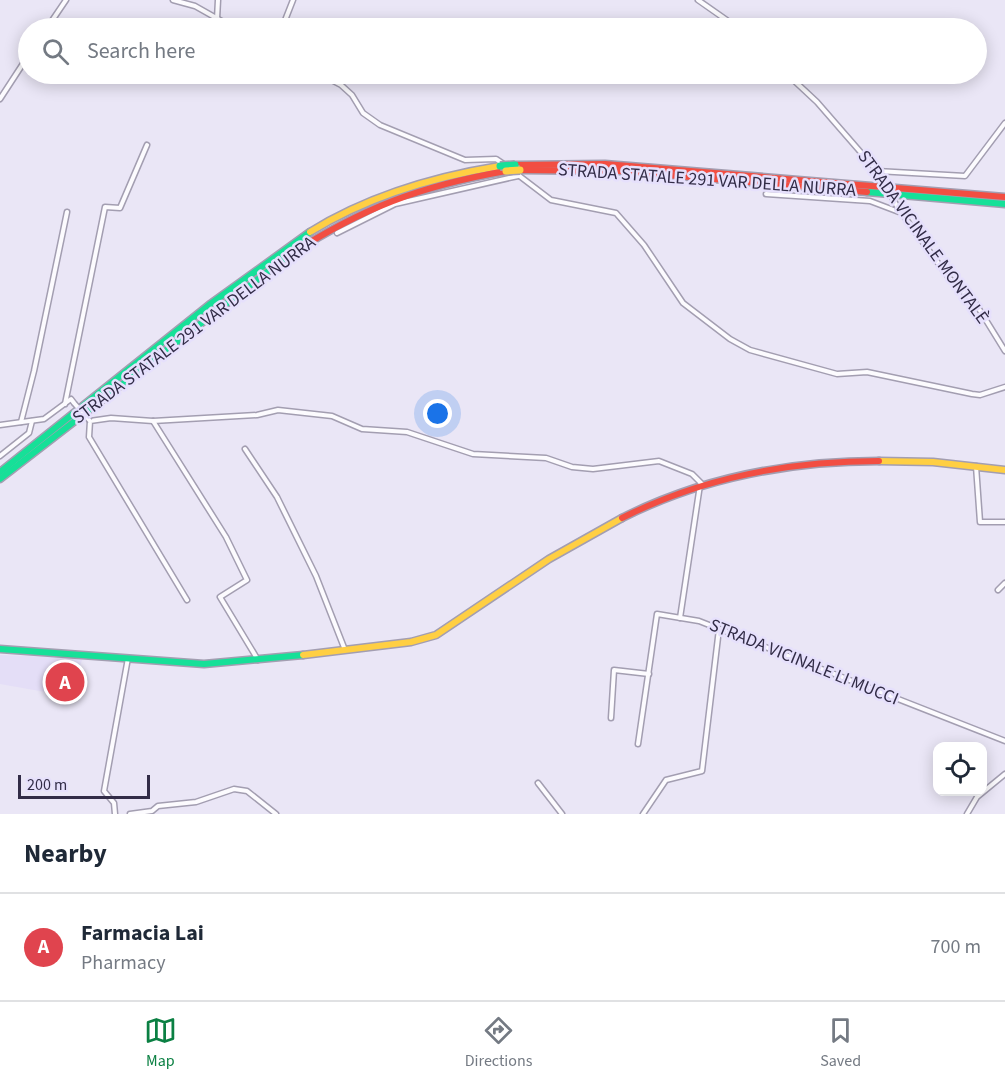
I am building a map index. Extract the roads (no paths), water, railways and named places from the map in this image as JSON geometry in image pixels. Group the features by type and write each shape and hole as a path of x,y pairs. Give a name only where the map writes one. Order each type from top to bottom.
{"main road":[{"name":"STRADA STATALE 291 VAR DELLA NURRA","path":"518,170 605,164 1005,197"},
{"name":"STRADA STATALE 291 VAR DELLA NURRA","path":"0,479 257,277 324,231 359,212 403,194 502,169"},
{"name":"STRADA STATALE 291 VAR DELLA NURRA","path":"0,472 140,359 303,236 361,205 441,176 502,169 620,171 1005,204"},
{"path":"0,649 204,664 345,651 411,642 436,635 588,536 701,485 758,471 812,463 933,462 1005,470"}],"street":[{"path":"54,18 66,0"},
{"path":"173,0 195,6 215,18"},
{"path":"217,18 218,0"},
{"path":"286,18 293,0"},
{"path":"698,0 724,18"},
{"path":"0,99 18,71"},
{"path":"338,84 352,95 363,113 380,125 465,160 496,159 518,170 551,200 616,213 651,254 683,303 730,339 750,350 837,374 867,372 972,394 980,395 1005,387"},
{"name":"STRADA VICINALE MONTALÈ","path":"798,84 817,102 878,172 899,210 949,278 976,304 1005,351"},
{"path":"878,172 965,176 1005,123"},
{"path":"65,404 105,207 120,208 147,145"},
{"path":"337,233 395,204 518,170"},
{"path":"766,194 870,201 899,210"},
{"path":"21,422 67,212"},
{"path":"0,425 44,419 71,399 90,421 89,437 187,600"},
{"path":"90,421 111,418 153,421 257,415 278,410 332,416 362,429 406,432 473,454 546,458 572,467 593,469 658,461 692,474 701,485 680,618"},
{"path":"0,456 29,433 32,421"},
{"path":"153,421 226,537 247,580 220,597 258,660"},
{"path":"245,449 278,497 316,576 345,651"},
{"path":"976,465 980,522 1005,522"},
{"path":"998,590 1005,583"},
{"name":"STRADA VICINALE LI MUCCI","path":"638,744 657,614 699,621 1005,741"},
{"path":"643,814 666,780 702,771 719,629"},
{"path":"115,814 114,803 104,791 128,658"},
{"path":"611,718 614,670 649,674"},
{"path":"967,814 977,797 1005,774"},
{"path":"538,783 562,814"},
{"path":"130,814 152,811 158,806 196,802 234,789 247,791 276,814"}],"place":[{"name":"Farmacia Lai","path":"65,682"}]}
